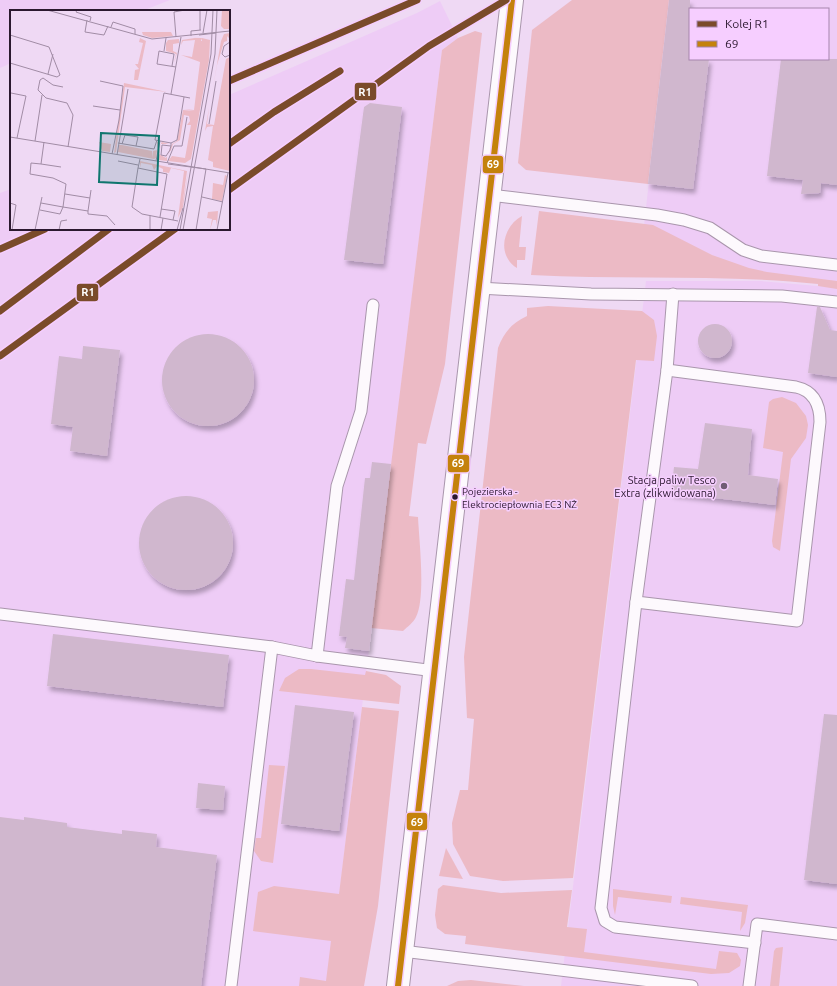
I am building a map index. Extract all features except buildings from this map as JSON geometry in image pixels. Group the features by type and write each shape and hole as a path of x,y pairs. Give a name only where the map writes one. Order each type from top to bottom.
{"street":[{"path":"398,986 512,0"}],"lane":[{"path":"490,195 657,215 684,220 710,228 743,250 761,256 837,265"},
{"path":"479,288 591,294 782,296 837,302"},
{"path":"673,294 666,370 636,602 601,901 602,915 609,925 615,927 754,943"},
{"path":"317,656 337,486 361,411 373,305"},
{"path":"636,602 797,621 820,422 819,407 806,390 796,387 666,370"},
{"path":"0,614 272,647 317,656 435,671"},
{"path":"231,986 272,647"},
{"path":"749,986 757,924 837,934"},
{"path":"402,951 692,986"}],"shaded area":[{"path":"0,0 170,0 145,10 10,10 10,63 0,68"},
{"path":"572,0 669,0 648,184 526,170 518,163 532,30"},
{"path":"669,0 837,0 837,986 561,986 646,281 760,281 818,286 819,284 756,274 644,226"},
{"path":"440,1 458,38 442,50 328,986 0,986 0,193 10,189 10,230 230,230 230,95 417,13"},
{"path":"475,31 482,33 445,364 426,444 418,443 409,516 418,517 421,583 419,608 415,619 403,631 371,628 442,50 458,38"},
{"path":"539,211 653,225 712,255 749,268 767,272 837,281 837,289 818,286 818,284 747,279 531,275"},
{"path":"522,216 519,247 526,247 525,260 517,260 517,268 506,256 504,241 510,227"},
{"path":"548,306 642,311 654,320 657,336 654,361 636,360 573,878 503,881 470,876 453,844 452,823 460,790 468,790 474,719 467,718 464,657 498,348 509,329 527,316 527,308"},
{"path":"782,397 796,403 806,416 808,425 806,438 791,459 780,551 773,547 772,541 783,452 763,448 769,402 773,399"},
{"path":"299,669 365,675 366,671 386,675 401,686 399,704 279,691 285,678"},
{"path":"362,707 399,711 378,906 364,986 299,986 300,977 326,981 331,941 253,931 258,892 274,886 339,894"},
{"path":"269,765 285,766 273,863 261,861 254,851 256,838 261,838"},
{"path":"446,848 463,879 439,876"},
{"path":"443,885 501,893 572,890 567,927 587,929 584,952 716,969 719,951 737,953 741,960 740,966 729,973 711,974 465,944 466,936 445,934 437,928 435,915 438,889"},
{"path":"613,889 672,896 671,903 618,897 615,915 613,906"},
{"path":"681,897 748,905 745,923 740,931 742,912 680,904"},
{"path":"783,947 779,986 770,986 774,951 776,948"},
{"path":"471,980 524,986 447,986 458,981"}],"rail line":[{"name":"R1","path":"230,81 417,0"},
{"name":"R1","path":"230,189 429,46 506,0"},
{"name":"R1","path":"230,143 274,112 340,71"},
{"name":"R1","path":"0,249 43,230"},
{"name":"R1","path":"0,311 108,230"},
{"name":"R1","path":"0,356 174,230"}],"transit line":[{"name":"69","path":"398,986 512,0"}],"place":[{"name":"Stacja paliw Tesco Extra (zlikwidowana)","path":"724,486"},
{"name":"Pojezierska - Elektrociepłownia EC3 NŻ","path":"455,497"}]}
